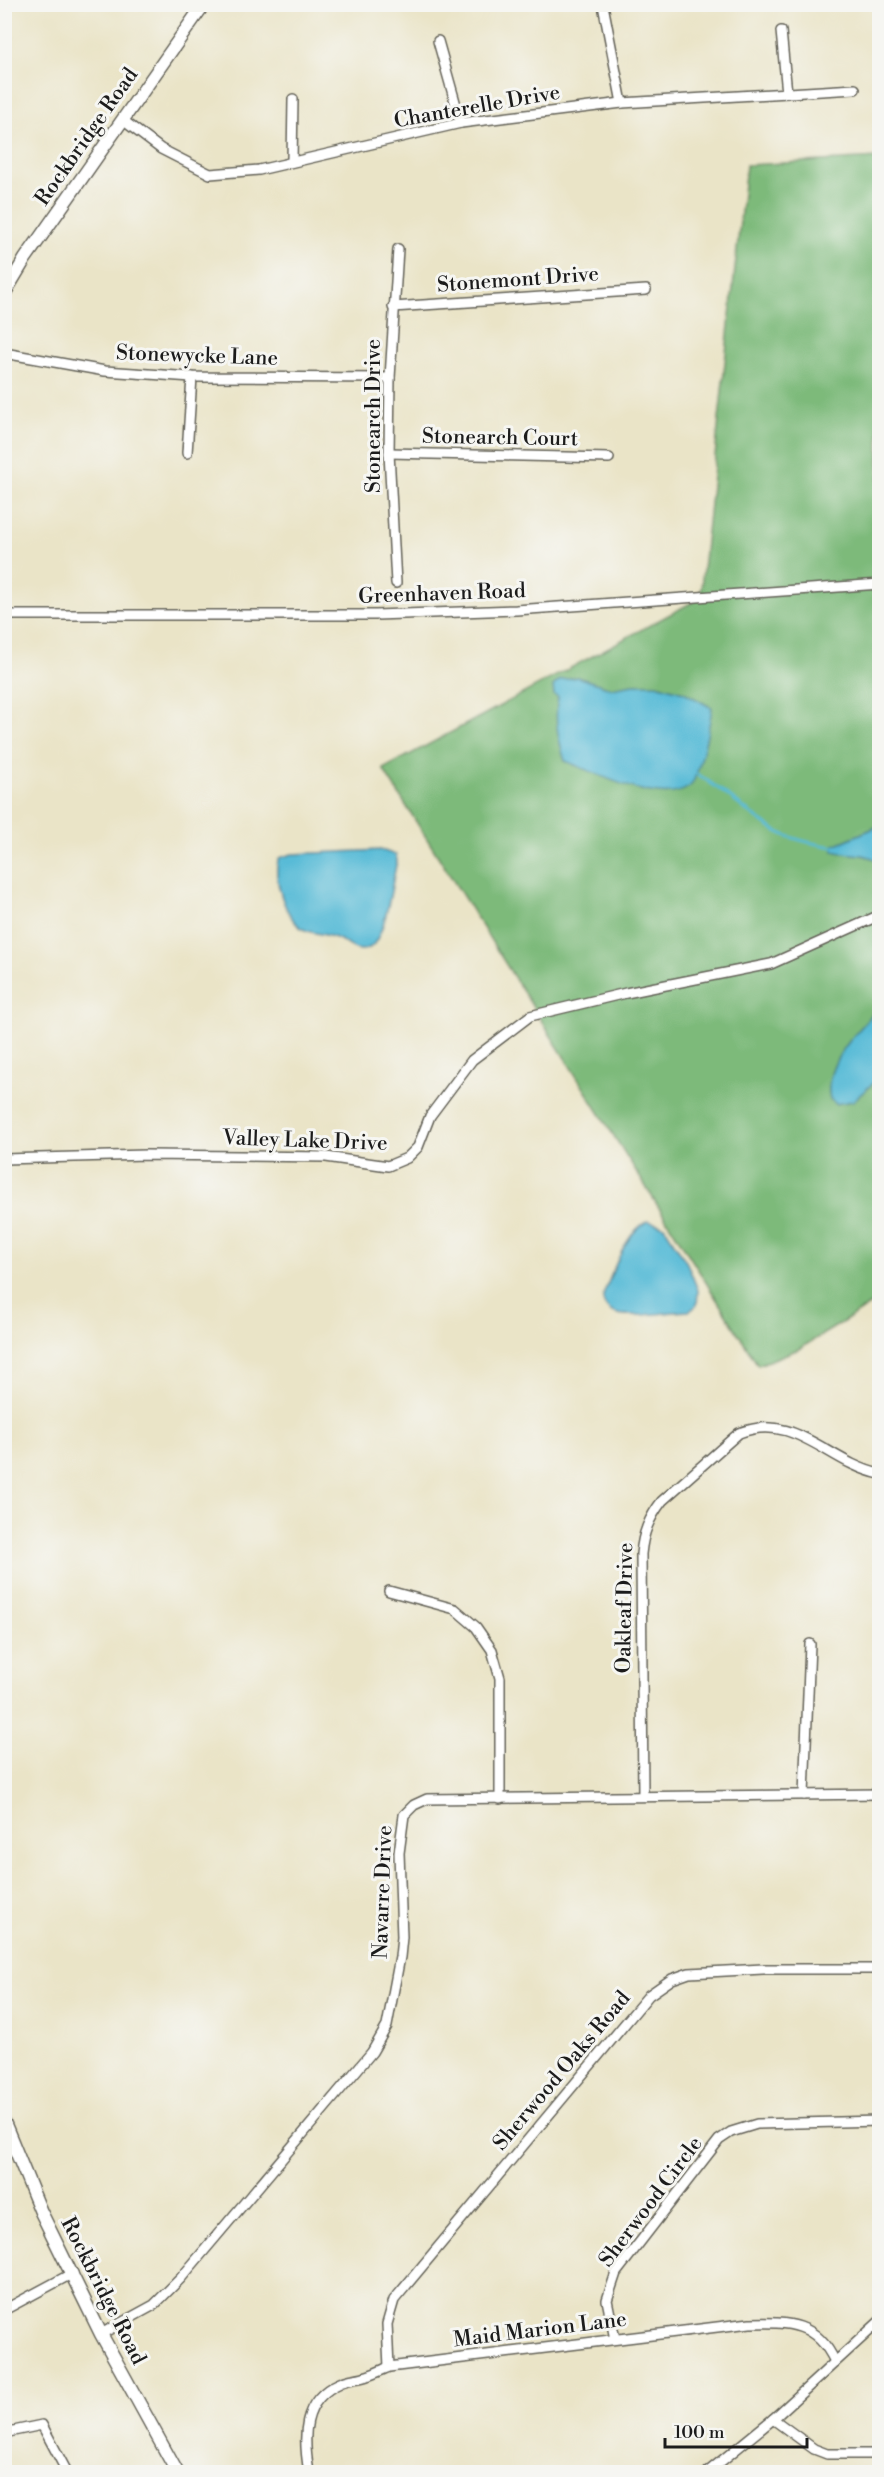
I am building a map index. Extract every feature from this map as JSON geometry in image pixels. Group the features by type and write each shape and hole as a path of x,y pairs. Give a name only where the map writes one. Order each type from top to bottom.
{"main road":[{"name":"Rockbridge Road","path":"4,294 25,259 204,4"},
{"name":"Rockbridge Road","path":"4,2122 41,2212 101,2334 177,2472"}],"street":[{"path":"603,5 622,103"},
{"path":"780,31 787,93"},
{"path":"438,41 461,123"},
{"name":"Chanterelle Drive","path":"124,120 161,149 210,174 259,170 461,123 622,103 855,89"},
{"path":"292,162 293,99"},
{"name":"Stonearch Drive","path":"396,583 389,453 393,307 398,249"},
{"name":"Stonemont Drive","path":"393,307 646,290"},
{"name":"Stonewycke Lane","path":"4,353 105,371 192,377 390,378"},
{"path":"187,453 192,377"},
{"name":"Stonearch Court","path":"389,453 609,458"},
{"name":"Greenhaven Road","path":"4,615 423,614 516,610 879,584"},
{"name":"Valley Lake Drive","path":"4,1159 146,1155 326,1157 388,1166 407,1158 418,1147 430,1116 472,1060 530,1016 626,993 771,964 879,915"},
{"name":"Oakleaf Drive","path":"643,1796 641,1554 643,1539 662,1501 739,1433 752,1428 780,1427 863,1471 879,1474"},
{"path":"389,1591 455,1609 476,1627 492,1650 500,1678 501,1799"},
{"path":"804,1795 810,1644"},
{"name":"Navarre Drive","path":"101,2334 154,2305 181,2278 372,2052 387,2026 400,1957 402,1936 399,1853 404,1815 414,1805 427,1799 879,1794"},
{"name":"Sherwood Oaks Road","path":"389,2367 387,2324 394,2300 649,1995 672,1979 690,1973 763,1969 879,1969"},
{"name":"Sherwood Circle","path":"615,2339 607,2300 616,2273 719,2140 731,2132 757,2124 879,2121"},
{"path":"4,2310 73,2273"},
{"path":"708,2472 773,2419 879,2321"},
{"name":"Maid Marion Lane","path":"309,2472 304,2430 315,2404 324,2393 340,2383 389,2367 750,2323 778,2322 816,2334 827,2345 835,2362"},
{"path":"773,2419 814,2449 827,2454 879,2454"},
{"path":"4,2433 42,2425 67,2472"}],"green space":[{"path":"879,158 879,1300 799,1349 758,1365 383,769 700,598 746,165"}],"water":[{"path":"577,677 611,688 633,684 656,684 684,692 712,708 697,774 689,787 677,792 645,791 610,780 565,761 557,729 558,697 554,695 553,686 560,680"},
{"path":"879,826 879,861 867,856 834,851 834,845"},
{"path":"381,850 396,855 397,861 384,922 375,942 369,948 356,949 336,938 305,930 292,918 279,886 277,866 279,858 292,854"},
{"path":"879,1007 879,1078 853,1101 836,1104 830,1099 829,1086 836,1061 852,1038"},
{"path":"648,1221 664,1226 687,1263 698,1290 697,1305 690,1311 622,1315 611,1311 604,1304 604,1292 624,1246 635,1231"}],"waterway":[{"path":"697,774 776,831 797,839 834,847"}]}
